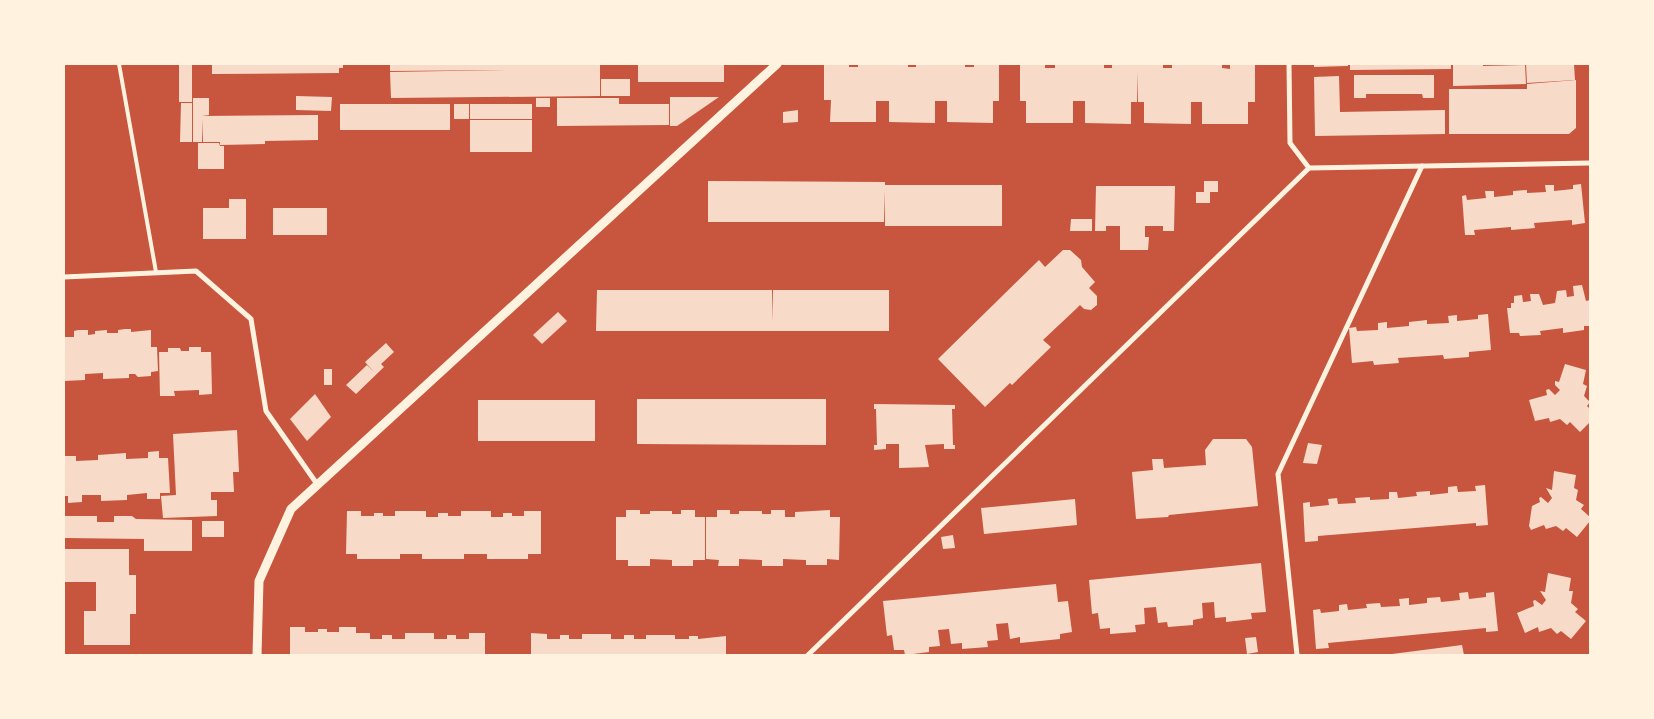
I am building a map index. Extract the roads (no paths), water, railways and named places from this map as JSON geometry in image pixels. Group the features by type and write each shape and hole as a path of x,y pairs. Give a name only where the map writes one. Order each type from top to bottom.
{"street":[{"path":"257,655 259,582 291,508 777,64"},
{"path":"1289,64 1290,143 1309,168"},
{"path":"808,655 1309,168 1590,163"},
{"path":"1297,655 1278,474 1422,166"},
{"path":"64,276 196,270 251,319 266,411 317,484"}],"lane":[{"path":"119,64 156,272"}]}
